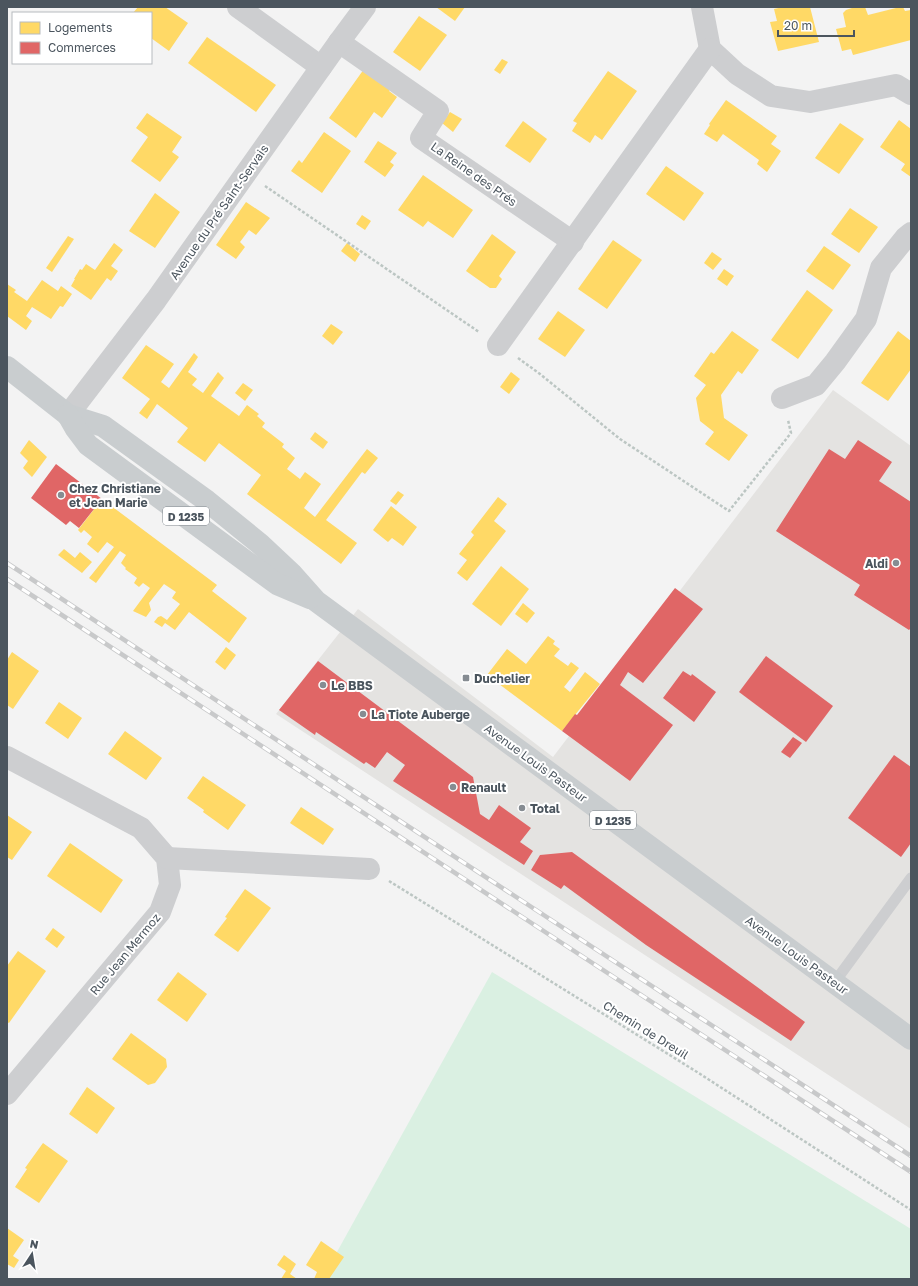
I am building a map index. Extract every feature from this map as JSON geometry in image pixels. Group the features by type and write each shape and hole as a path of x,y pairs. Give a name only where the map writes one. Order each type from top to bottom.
{"main road":[{"name":"Avenue Louis Pasteur","path":"7,367 68,415 88,445 277,584 316,600 911,1039"}],"street":[{"path":"238,7 321,67"},
{"name":"Avenue du Pré Saint-Servais","path":"68,415 156,300 365,7"},
{"path":"702,7 710,49 737,74 772,96 810,102 896,85 911,94"},
{"name":"La Reine des Prés","path":"339,42 438,111 422,138 573,242"},
{"path":"498,345 710,49"},
{"path":"782,398 816,384 835,362 866,319 881,268 911,233"},
{"path":"7,757 141,828 167,858 369,869"},
{"name":"Rue Jean Mermoz","path":"11,1081 160,912 170,885 167,858"}],"lane":[{"path":"834,982 911,878"}],"path":[{"path":"247,173 540,374 620,438 728,511 791,433 782,398"},
{"name":"Chemin de Dreuil","path":"369,869 690,1068 911,1210"}],"shaded area":[{"path":"833,390 911,446 911,1129 276,714 358,609 553,757"}],"green space":[{"path":"492,972 911,1229 911,1279 322,1279"}],"building: Logements":[{"path":"138,7 165,7 188,23 169,51 152,39 152,12 134,12"},
{"path":"436,7 465,7 455,21"},
{"path":"783,7 810,7 819,42 778,51 770,22 777,21 774,9"},
{"path":"855,7 865,7 868,15 900,7 903,7 905,11 911,10 911,40 853,55 851,49 842,51 836,29 846,27 843,13 846,10"},
{"path":"419,16 447,35 420,71 393,52"},
{"path":"207,37 276,85 256,112 188,63"},
{"path":"502,59 508,62 500,74 494,70"},
{"path":"364,69 391,88 389,91 397,97 382,118 374,112 356,138 329,118"},
{"path":"608,71 637,91 602,140 595,135 590,143 572,131 577,123 573,121"},
{"path":"726,100 777,136 771,144 781,151 767,172 757,164 759,160 723,134 717,142 704,134 710,125 709,124"},
{"path":"450,112 462,119 453,132 442,123"},
{"path":"147,113 182,137 172,152 179,157 160,182 131,161 148,137 136,128"},
{"path":"899,120 911,129 911,177 901,170 905,164 880,147"},
{"path":"523,121 547,139 530,163 505,146"},
{"path":"840,123 864,139 839,174 815,158"},
{"path":"324,132 351,151 322,193 291,171 299,160 302,163"},
{"path":"378,141 397,153 390,162 394,165 385,177 364,162"},
{"path":"666,166 704,193 684,221 646,194"},
{"path":"423,175 473,210 453,238 428,221 423,227 398,210"},
{"path":"155,193 180,212 155,248 129,231"},
{"path":"246,202 270,218 256,235 249,230 240,242 245,247 236,259 216,245"},
{"path":"850,208 878,227 859,253 831,234"},
{"path":"362,215 371,221 365,230 356,224"},
{"path":"492,234 516,252 499,276 502,279 496,288 490,288 466,271"},
{"path":"68,236 74,239 52,272 46,268"},
{"path":"613,240 642,260 607,309 578,289"},
{"path":"114,243 123,250 111,266 118,271 111,281 107,278 91,300 71,286 80,269 82,270 86,264 95,270"},
{"path":"347,243 360,254 355,262 341,251"},
{"path":"824,246 851,265 833,290 806,271"},
{"path":"712,252 722,259 713,270 704,263"},
{"path":"724,269 734,276 727,286 717,279"},
{"path":"42,280 58,291 61,286 72,294 63,307 60,306 51,319 32,307 26,316 32,321 26,330 7,316 7,284 16,290 14,292 27,301"},
{"path":"807,290 833,310 798,359 771,340"},
{"path":"558,311 585,330 565,357 538,339"},
{"path":"331,324 343,332 333,345 322,336"},
{"path":"732,331 759,350 742,374 738,371 721,395 724,418 748,435 729,461 705,444 714,432 700,421 696,398 706,385 694,376 711,352 714,354"},
{"path":"898,331 911,341 911,369 888,401 861,383"},
{"path":"146,345 174,364 161,382 169,388 194,353 198,357 188,372 197,379 192,385 203,393 218,372 224,378 211,396 239,416 247,405 259,414 257,416 265,423 262,427 284,444 282,447 295,458 287,469 300,479 305,472 321,484 304,508 315,517 367,449 378,458 365,474 362,472 326,520 357,543 341,564 247,494 261,475 219,443 205,462 177,442 188,428 157,404 147,419 139,413 150,399 122,378"},
{"path":"511,372 520,379 509,394 500,387"},
{"path":"243,383 253,390 245,401 235,393"},
{"path":"315,432 328,442 323,449 310,439"},
{"path":"29,440 47,457 32,477 23,468 28,461 20,453"},
{"path":"398,491 404,495 396,505 390,501"},
{"path":"498,497 507,504 494,521 506,531 467,581 457,573 467,560 459,554 474,535 471,532"},
{"path":"102,499 217,585 212,591 247,618 229,643 189,612 175,630 165,623 162,627 154,622 161,616 167,620 180,604 172,598 176,592 164,584 149,603 151,610 146,617 133,611 150,588 143,583 139,587 134,583 137,578 125,569 126,568 121,563 126,555 120,551 96,583 89,578 114,547 107,542 98,553 87,544 92,537 84,530 81,533 78,530"},
{"path":"391,506 417,527 403,546 392,538 388,542 373,530"},
{"path":"64,549 75,558 80,552 92,562 82,573 58,555"},
{"path":"501,566 529,589 501,626 472,604"},
{"path":"523,603 535,613 527,623 515,614"},
{"path":"548,636 555,641 553,644 560,649 554,656 568,666 571,662 579,668 564,687 570,692 585,672 600,684 562,731 487,675 507,649 526,664"},
{"path":"226,647 236,655 225,670 215,662"},
{"path":"12,652 39,671 13,709 7,705 7,660"},
{"path":"59,702 82,718 68,739 45,723"},
{"path":"125,731 162,758 146,780 108,754"},
{"path":"203,776 246,805 228,830 187,798"},
{"path":"301,807 334,829 323,845 290,823"},
{"path":"7,815 32,832 12,860 7,857"},
{"path":"70,843 123,880 101,913 47,876"},
{"path":"245,889 271,908 238,952 214,935 227,918 225,917"},
{"path":"53,928 65,937 57,948 45,939"},
{"path":"18,951 46,971 9,1023 7,1022 7,966"},
{"path":"178,972 207,994 187,1022 157,1000"},
{"path":"131,1033 166,1059 167,1067 155,1083 148,1085 112,1059"},
{"path":"87,1087 115,1108 97,1134 69,1114"},
{"path":"43,1143 68,1161 39,1203 15,1187 27,1169 25,1168"},
{"path":"7,1228 24,1240 13,1256 19,1260 14,1268 7,1264"},
{"path":"321,1241 344,1257 329,1279 314,1279 317,1272 306,1265"},
{"path":"284,1255 296,1264 290,1274 297,1279 281,1279 286,1271 277,1265"}],"building: Commerces":[{"path":"858,440 892,462 879,481 911,502 911,628 909,630 854,595 860,585 776,531 829,449 845,459"},
{"path":"56,464 102,499 79,528 70,521 66,525 31,498"},
{"path":"675,588 703,609 643,683 628,672 620,685 673,725 630,781 562,731 575,714 577,715"},
{"path":"766,656 833,706 806,742 739,692"},
{"path":"318,661 473,777 480,814 489,820 499,805 531,828 520,842 533,851 524,865 393,781 405,765 387,752 375,768 366,762 364,764 316,732 315,735 279,710"},
{"path":"683,671 691,676 692,674 716,692 694,722 663,698"},
{"path":"793,737 802,743 790,758 781,752"},
{"path":"894,755 911,767 911,843 901,857 848,818"},
{"path":"572,852 805,1022 791,1041 646,945 564,885 561,889 531,870 540,855"}],"railway":[{"path":"7,563 911,1156"},
{"path":"7,579 911,1172"}],"place":[{"name":"Chez Christiane et Jean Marie","path":"61,495"},
{"name":"Aldi","path":"896,563"},
{"name":"Duchelier","path":"466,678"},
{"name":"Le BBS","path":"323,685"},
{"name":"La Tiote Auberge","path":"363,714"},
{"name":"Renault","path":"453,787"},
{"name":"Total","path":"522,808"}]}
